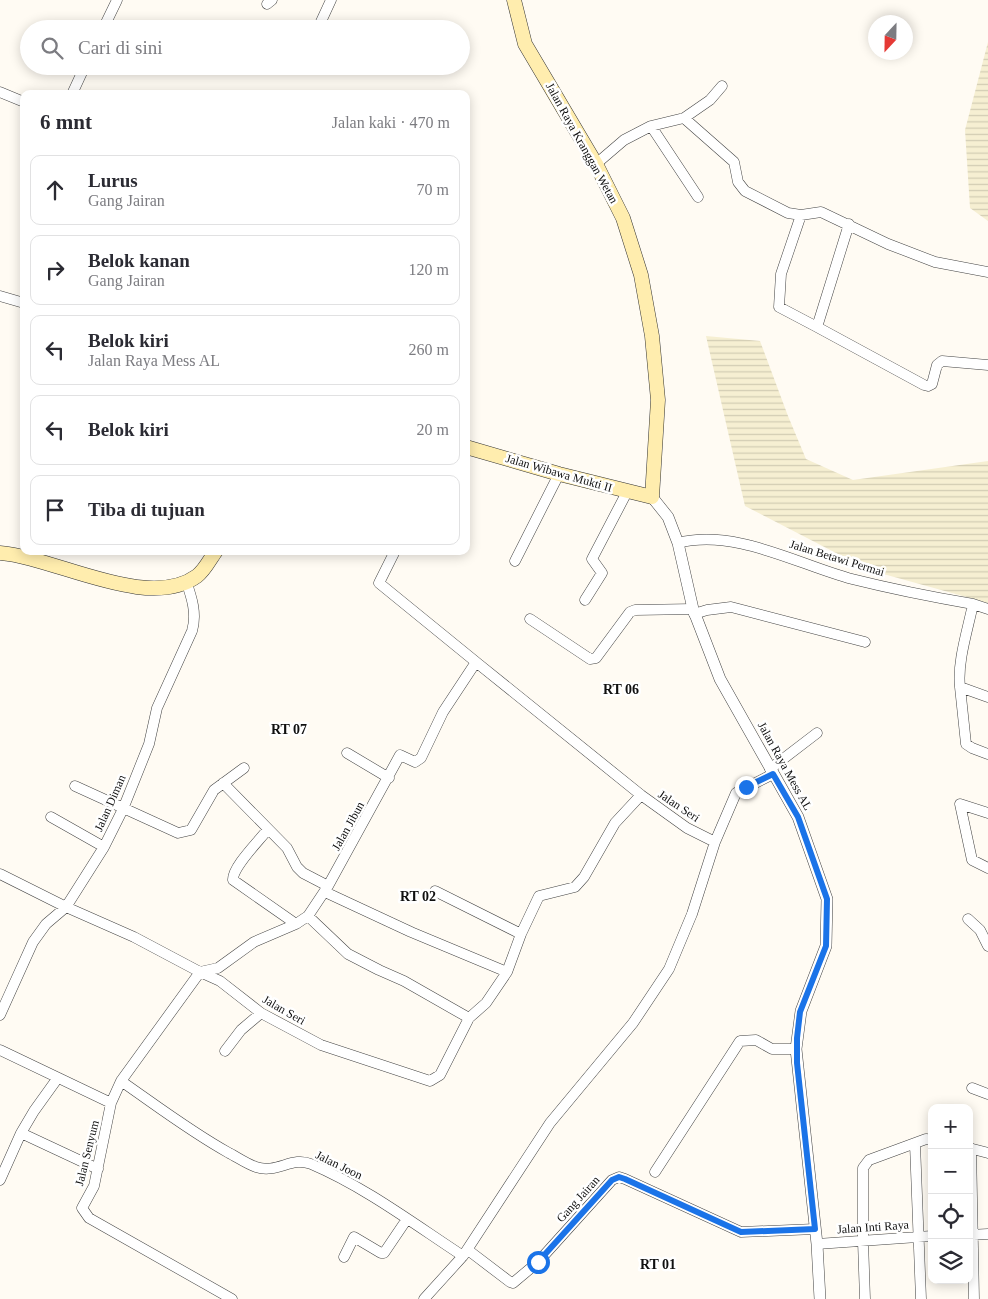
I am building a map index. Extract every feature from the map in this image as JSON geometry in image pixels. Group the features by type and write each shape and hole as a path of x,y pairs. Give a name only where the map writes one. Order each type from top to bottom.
{"main road":[{"name":"Jalan Raya Kranggan Wetan","path":"514,0 525,44 596,164 623,218 641,275 652,336 658,400 652,497"},
{"name":"Jalan Wibawa Mukti II","path":"470,448 626,492 652,497"},
{"path":"0,553 143,588 167,588 186,582 198,575 213,555"}],"street":[{"path":"107,20 117,0"},
{"path":"322,20 332,0"},
{"path":"74,90 81,75"},
{"path":"596,164 624,140 651,126 684,118 710,100 722,86"},
{"path":"0,92 20,100"},
{"path":"684,118 734,162 738,182 745,191 788,213 801,215 821,212 888,244 935,262 988,272"},
{"path":"651,126 698,197"},
{"path":"801,215 781,274 779,307 924,385 932,384 937,365 942,361 988,365"},
{"path":"817,327 849,224"},
{"path":"0,296 20,302"},
{"path":"515,561 559,474"},
{"path":"585,600 602,572 592,559 626,492"},
{"name":"Jalan Raya Mess AL","path":"652,497 668,517 678,543 694,611 720,678 798,817 827,899 826,946 800,1012 796,1049 815,1229 820,1299"},
{"name":"Jalan Betawi Permai","path":"678,543 688,540 710,539 759,547 852,579 988,609"},
{"path":"393,555 379,583 641,795"},
{"name":"Jalan Diman","path":"0,1015 33,942 46,924 66,907 104,847 123,809 149,744 157,708 196,620 186,582"},
{"path":"972,604 959,679 966,744 988,754"},
{"path":"530,619 590,659 596,658 630,612 636,610 694,611 731,607 865,642"},
{"name":"Jalan Jibun","path":"200,972 218,968 254,942 296,924 308,916 327,889 400,756 416,762 422,758 443,712 476,662"},
{"path":"960,687 988,697"},
{"path":"424,1299 465,1253 550,1124 634,1023 669,969 692,914 715,842 736,794 772,771 818,733"},
{"path":"347,753 389,778"},
{"path":"75,786 178,833 191,830 214,790 244,768"},
{"path":"223,783 287,848 297,867 327,889 411,932 507,972"},
{"name":"Jalan Seri","path":"0,874 66,907 134,937 220,981 261,1013 321,1045 430,1081 440,1075 470,1018 486,1002 507,972 521,934 540,896 574,887 580,882 615,823 641,795 687,828 715,842"},
{"path":"988,813 960,804 972,860 988,868"},
{"path":"51,817 104,847"},
{"path":"268,829 238,867 233,875 234,880 296,924"},
{"path":"436,891 521,934"},
{"path":"308,916 348,954 404,981 470,1018"},
{"path":"968,919 980,930 988,946"},
{"name":"Jalan Senyum","path":"200,972 121,1081 112,1103 94,1186 82,1208 89,1218 232,1299"},
{"path":"225,1050 240,1030 261,1013"},
{"path":"655,1172 740,1041 756,1040 772,1049 796,1049"},
{"path":"0,1050 57,1079 112,1103"},
{"path":"0,1180 21,1133 36,1107 57,1079"},
{"name":"Jalan Joon","path":"121,1081 207,1141 254,1166 266,1169 281,1167 297,1160 309,1163 363,1190 407,1219 465,1253"},
{"path":"972,1088 988,1094"},
{"path":"21,1133 98,1169"},
{"path":"865,1299 863,1168 870,1160 928,1139"},
{"path":"915,1144 921,1299"},
{"path":"970,1149 971,1194"},
{"path":"973,1149 988,1153"},
{"name":"Gang Jairan","path":"465,1253 514,1283 538,1262 612,1180 619,1177 741,1232 815,1229"},
{"path":"344,1257 354,1237 384,1253 407,1219"},
{"path":"973,1235 988,1234"},
{"name":"Jalan Inti Raya","path":"816,1244 928,1236"},
{"path":"971,1239 974,1299"}],"shaded area":[{"path":"988,42 988,221 970,208 965,130"},
{"path":"706,336 760,341 806,459 853,480 988,461 988,603 869,570 745,506"}],"district":[{"name":"RT 06","path":"621,689"},
{"name":"RT 07","path":"289,729"},
{"name":"RT 02","path":"418,896"},
{"name":"RT 01","path":"658,1264"}],"route":[{"path":"538,1262 612,1180 619,1177 741,1232 815,1229 796,1049 800,1012 826,946 827,899 798,817 773,774 746,787"}]}
